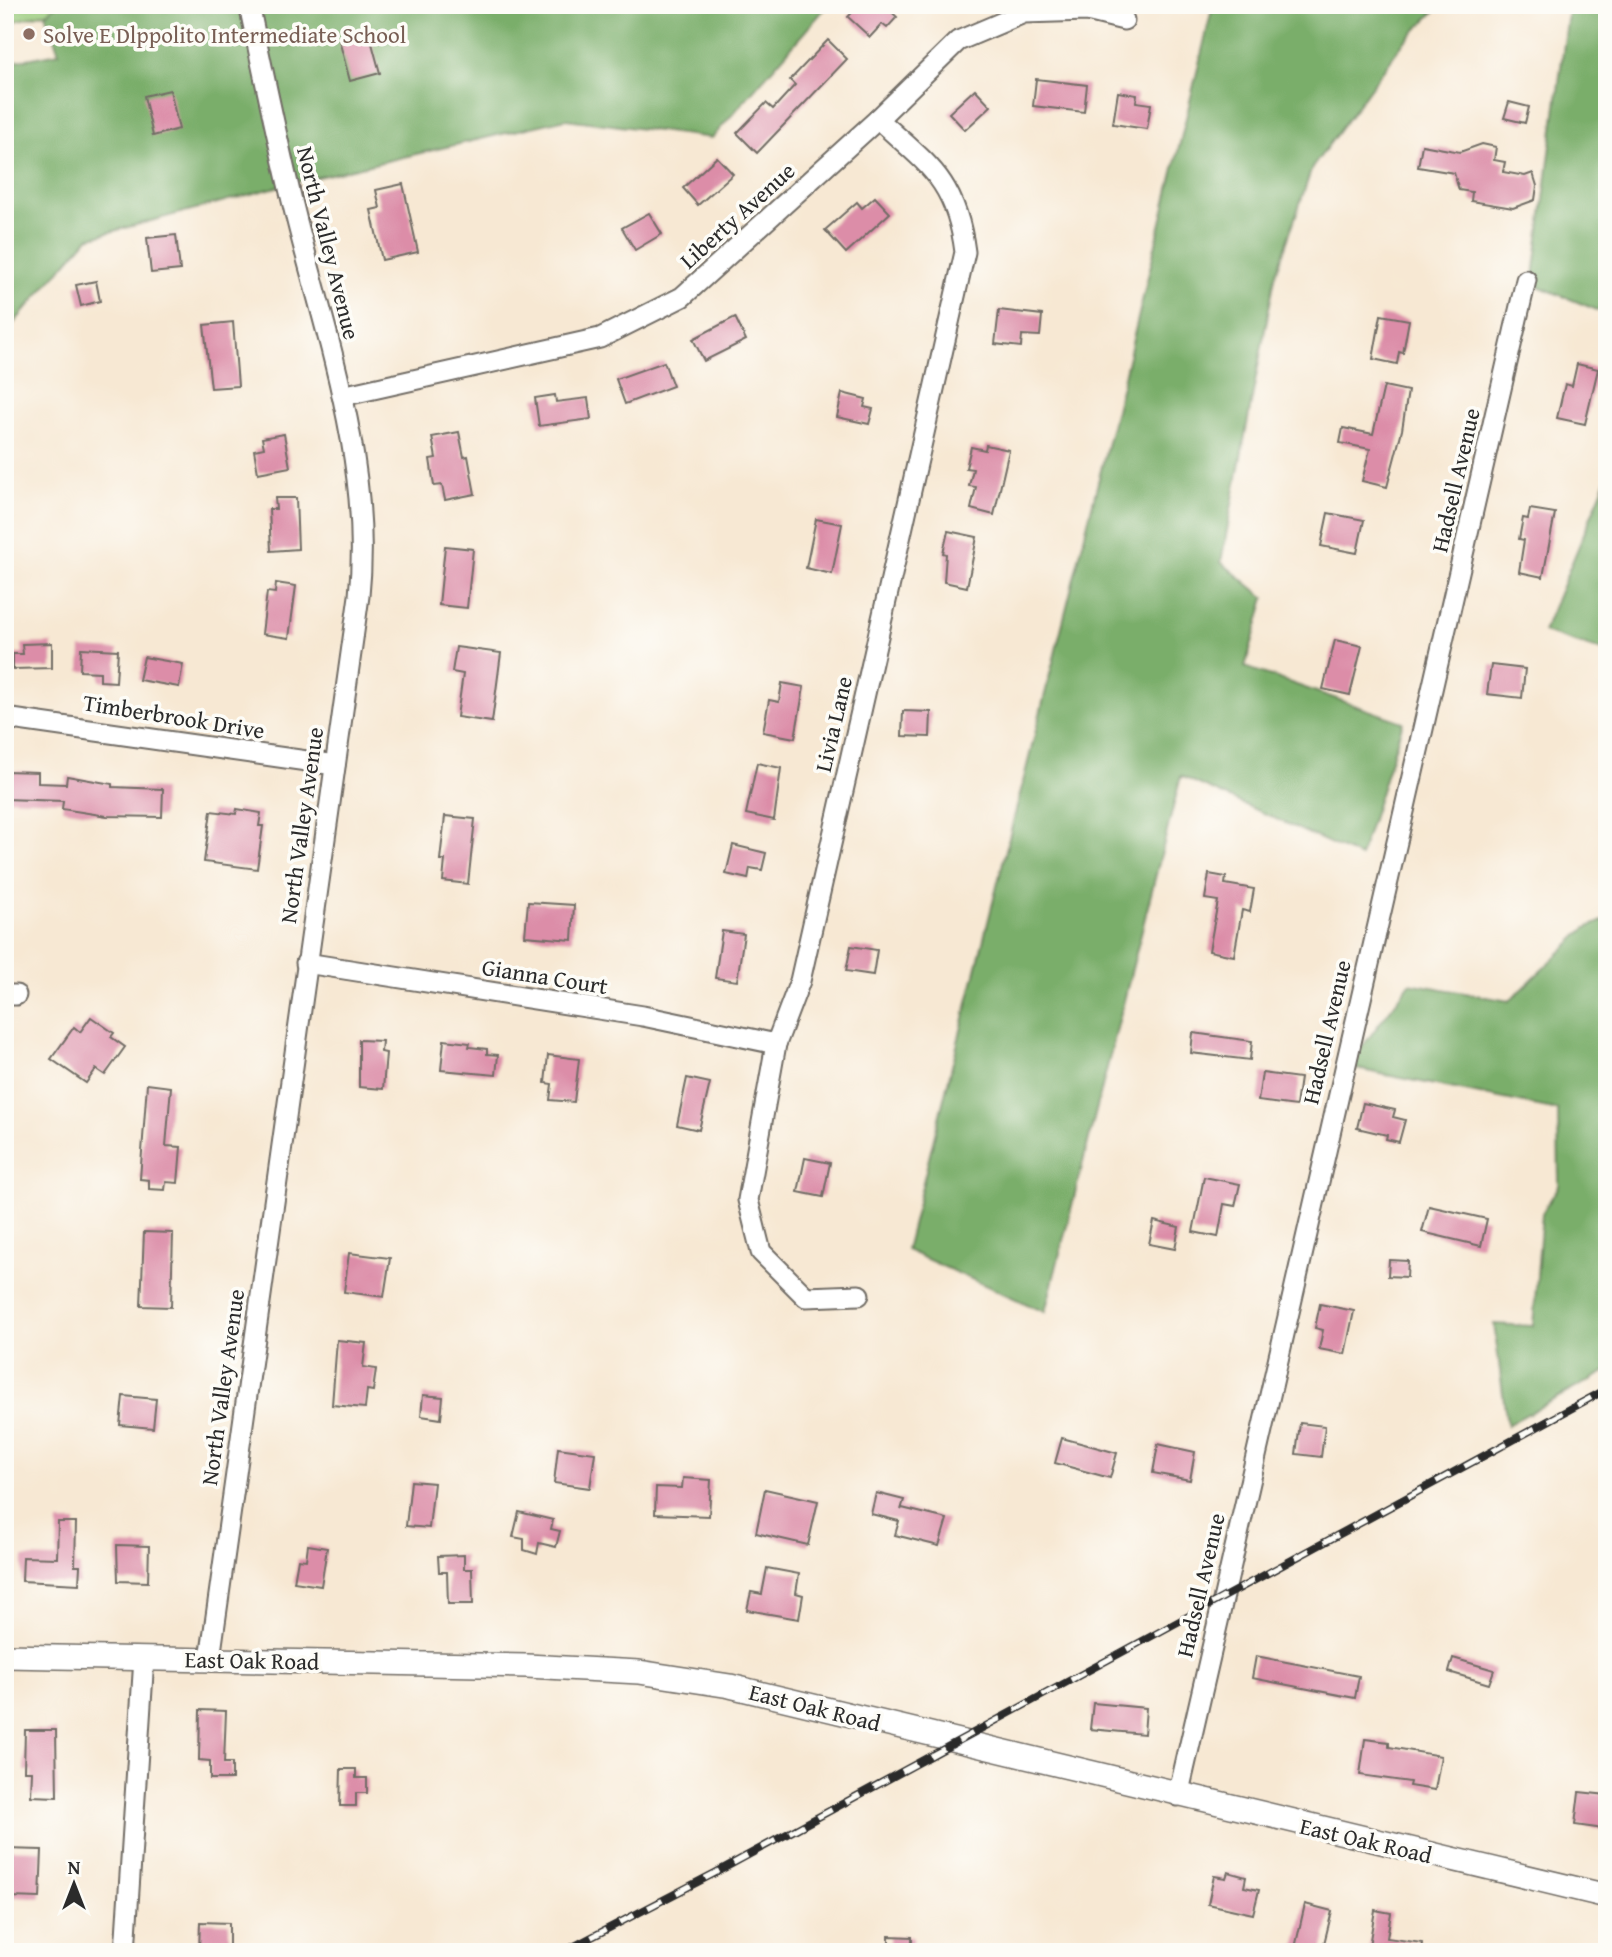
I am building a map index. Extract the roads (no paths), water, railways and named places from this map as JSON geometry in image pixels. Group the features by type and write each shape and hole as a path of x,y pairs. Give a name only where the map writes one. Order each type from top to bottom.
{"street":[{"name":"North Valley Avenue","path":"210,1659 359,596 363,545 361,508 342,396 295,214 249,5"},
{"name":"Liberty Avenue","path":"342,396 600,338 682,297 878,119 958,41 1024,13 1087,11 1124,20"},
{"name":"Livia Lane","path":"859,1295 806,1297 761,1252 748,1200 776,1044 800,981 965,251 961,217 941,178 878,119"},
{"name":"Hadsell Avenue","path":"1178,1796 1526,280"},
{"name":"Timberbrook Drive","path":"5,718 335,765"},
{"name":"Gianna Court","path":"306,963 643,1016 776,1044"},
{"name":"East Oak Road","path":"5,1656 449,1663 639,1672 730,1686 1178,1796 1607,1896"},
{"path":"125,1952 144,1658"}],"railway":[{"path":"563,1952 715,1873 1607,1389"}],"place":[{"name":"Solve E Dlppolito Intermediate School","path":"29,34"}]}
